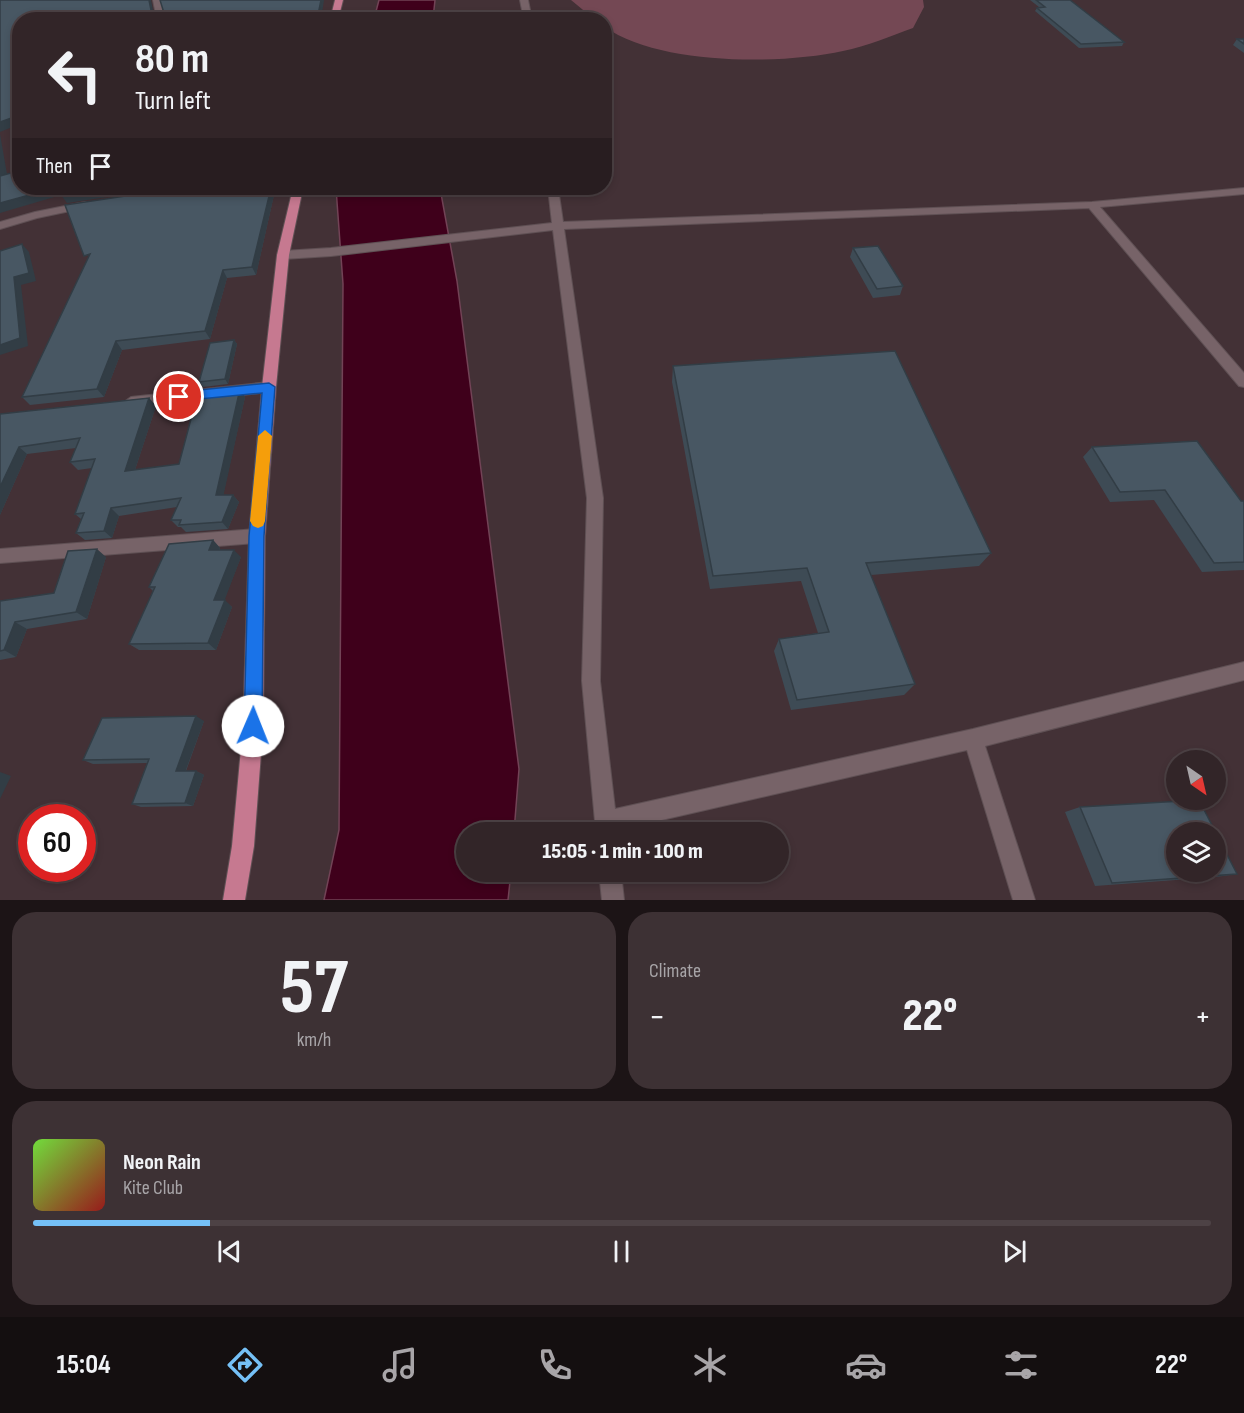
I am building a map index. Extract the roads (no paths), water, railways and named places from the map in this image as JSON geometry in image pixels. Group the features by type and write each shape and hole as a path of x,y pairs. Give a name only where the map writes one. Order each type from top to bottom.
{"main road":[{"path":"234,900 243,846 253,726 257,536 269,387 283,255 296,195"}],"street":[{"path":"283,255 468,238 559,226 1092,205 1244,191"},
{"path":"555,195 596,498 591,681 605,822"},
{"path":"0,226 34,215 99,203"},
{"path":"1092,205 1244,382"},
{"path":"117,403 269,387"},
{"path":"0,556 257,536"},
{"path":"627,822 974,739 1244,671"},
{"path":"974,739 1024,900"},
{"path":"611,882 613,900"}]}
